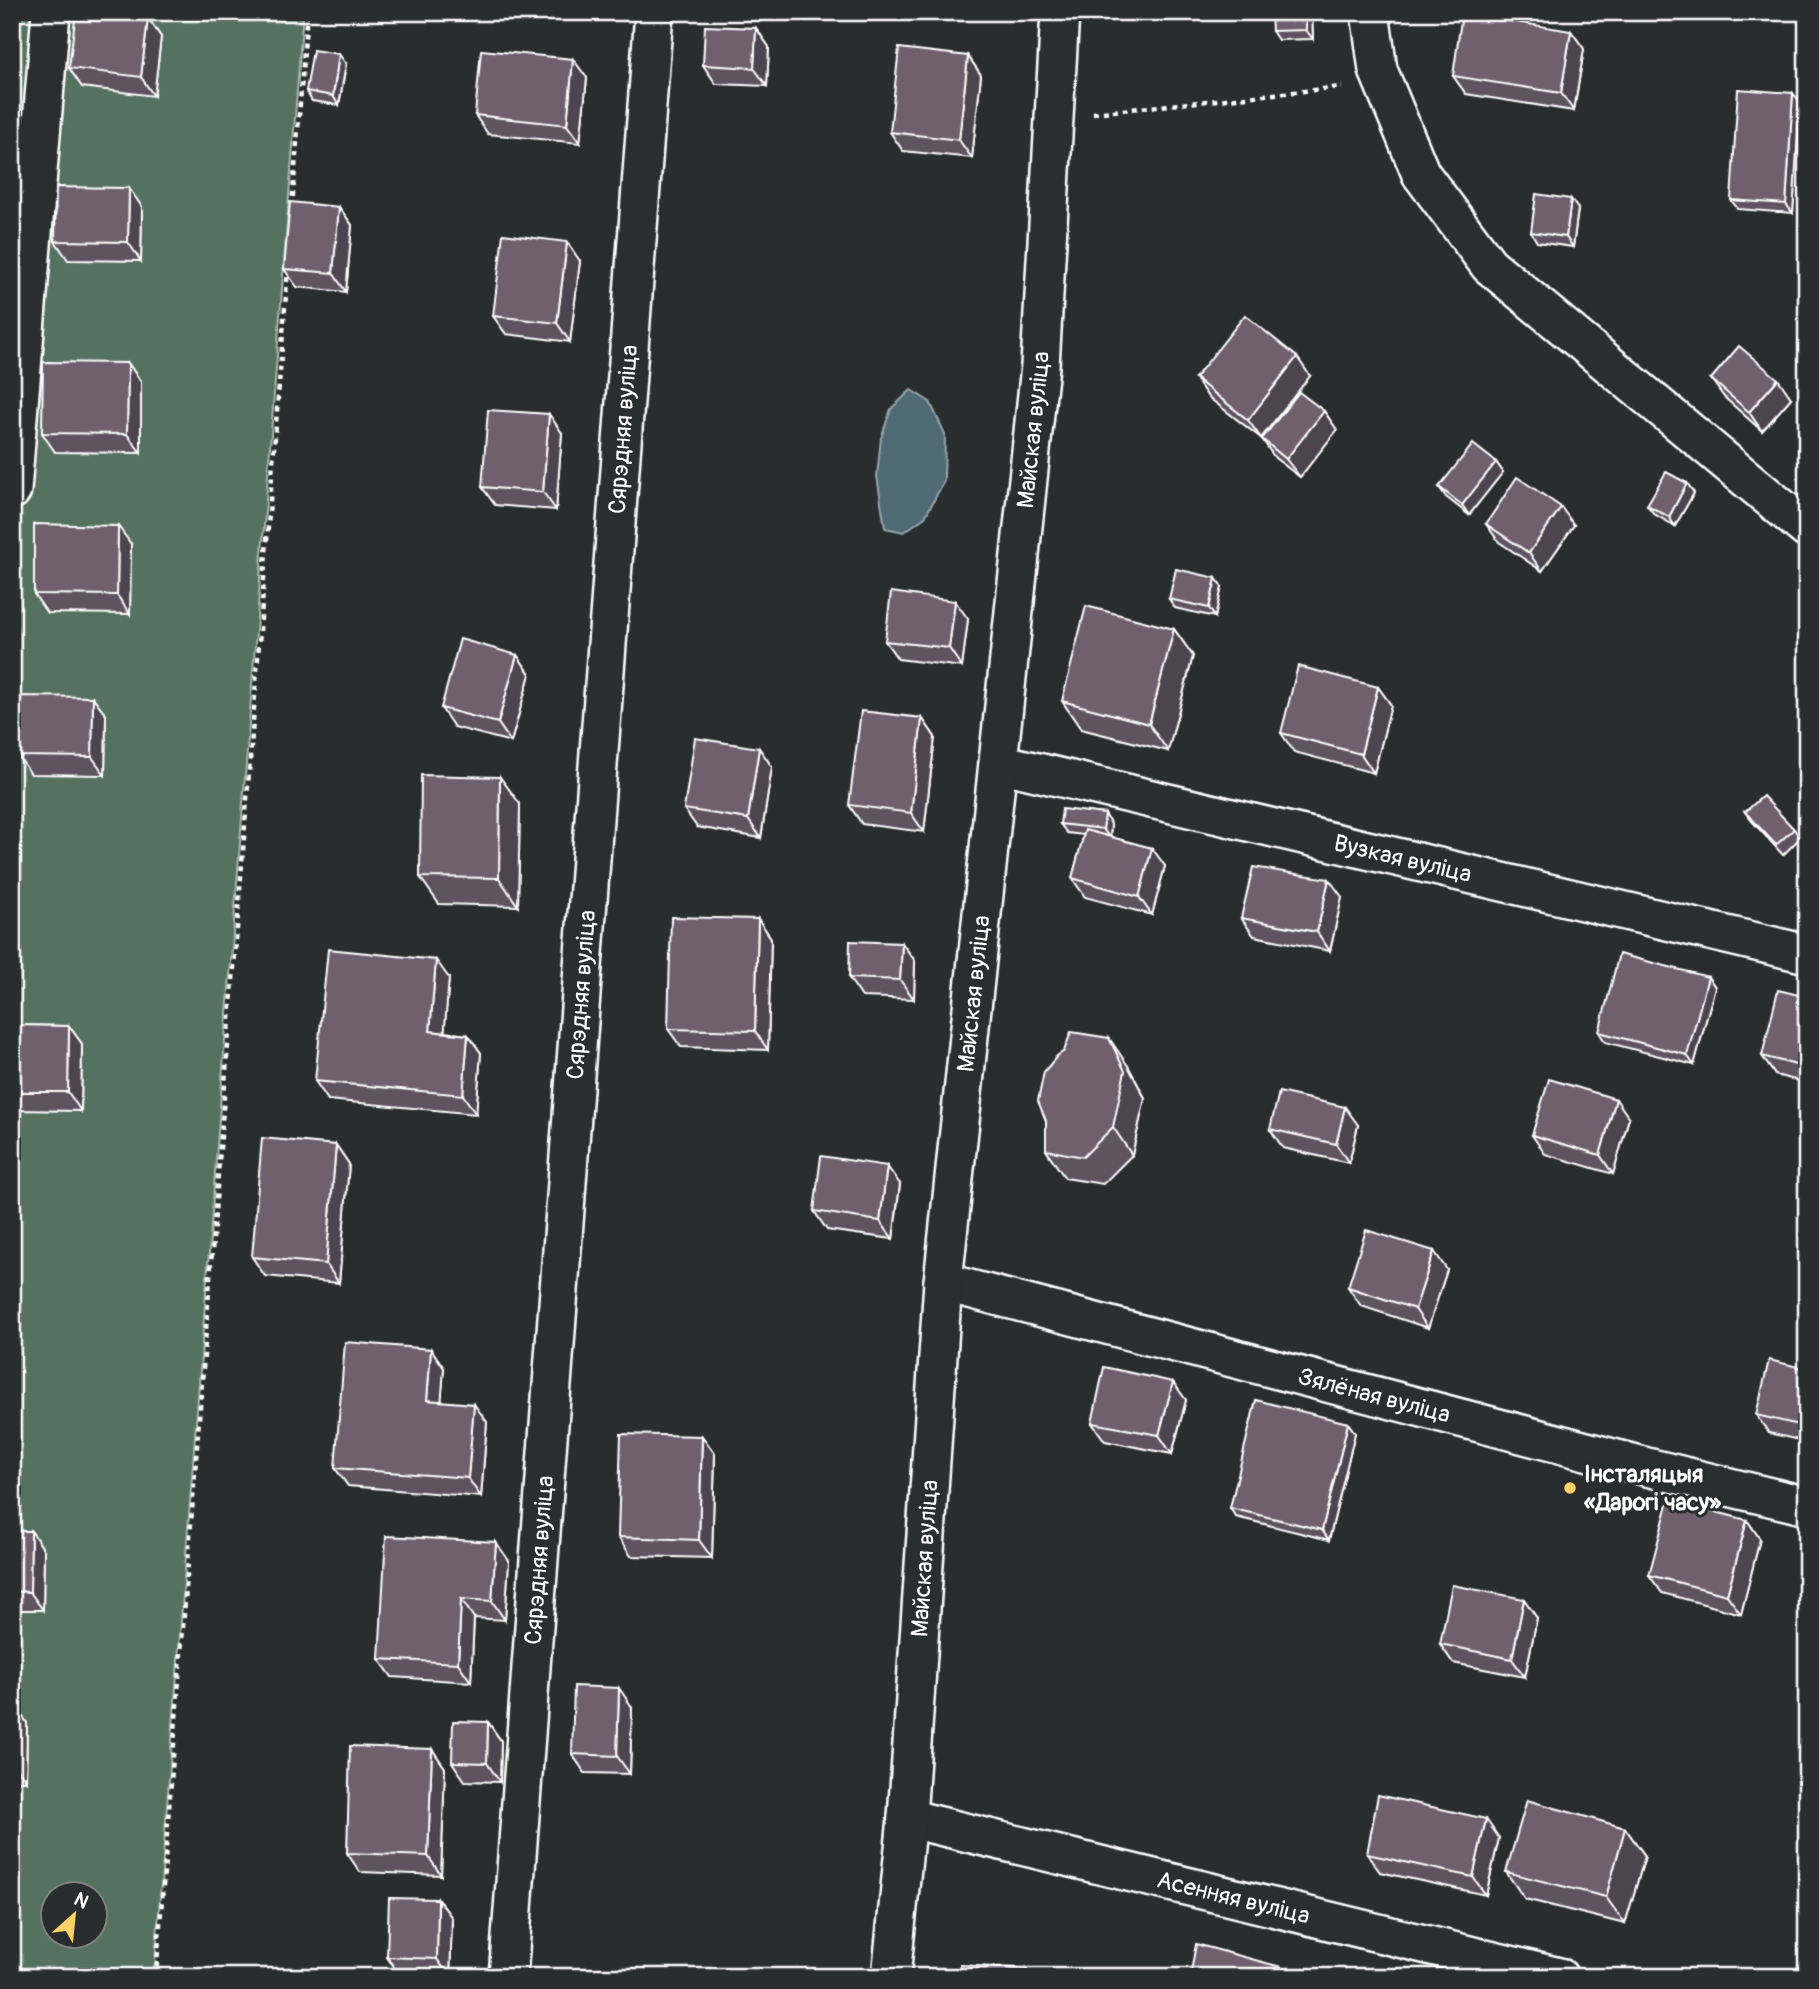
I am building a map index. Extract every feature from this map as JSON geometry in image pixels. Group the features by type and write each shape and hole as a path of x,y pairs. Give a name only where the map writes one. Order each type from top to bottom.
{"street":[{"path":"12,490 51,12"},
{"name":"Сярэдняя вуліца","path":"508,1977 654,12"},
{"name":"Майская вуліца","path":"891,1977 907,1818 943,1282 1040,366 1060,12"},
{"path":"1370,12 1378,70 1421,174 1489,265 1807,529"},
{"name":"Вузкая вуліца","path":"999,763 1807,954"},
{"name":"Зялёная вуліца","path":"943,1282 1647,1467 1807,1506"},
{"name":"Асенняя вуліца","path":"907,1818 1559,1977"}],"path":[{"path":"291,219 307,12"},
{"path":"1054,117 1383,83"},
{"path":"156,1977 288,261"}],"green space":[{"path":"12,12 303,12 154,1977 12,1977"}],"water":[{"path":"911,390 930,402 945,434 944,481 925,517 904,532 885,528 877,476 881,438 891,409"}],"building":[{"path":"76,12 103,12 148,18 141,77 69,68"},
{"path":"1271,12 1306,12 1306,30 1272,31"},
{"path":"1462,13 1571,31 1561,93 1453,76"},
{"path":"705,26 756,28 754,68 703,65"},
{"path":"899,48 968,56 959,140 890,132"},
{"path":"313,50 339,54 333,96 306,91"},
{"path":"481,50 573,59 567,125 475,115"},
{"path":"1738,89 1793,93 1786,204 1731,200"},
{"path":"56,187 129,188 128,242 55,241"},
{"path":"1536,194 1571,199 1566,237 1531,232"},
{"path":"290,202 339,207 333,273 284,269"},
{"path":"503,234 567,242 557,323 493,316"},
{"path":"1245,315 1297,357 1248,420 1195,378"},
{"path":"1739,346 1778,379 1749,412 1711,379"},
{"path":"43,362 128,363 127,434 42,433"},
{"path":"1299,392 1324,411 1286,459 1262,439"},
{"path":"488,410 549,414 543,492 482,487"},
{"path":"1473,444 1496,462 1462,505 1439,487"},
{"path":"1666,472 1687,483 1669,517 1647,505"},
{"path":"1517,477 1561,507 1529,553 1486,524"},
{"path":"34,524 118,526 117,595 34,594"},
{"path":"1176,569 1216,578 1209,608 1169,599"},
{"path":"891,592 955,601 949,648 885,641"},
{"path":"1086,606 1174,629 1149,724 1062,701"},
{"path":"460,639 517,655 498,723 441,708"},
{"path":"1298,666 1378,687 1361,754 1281,733"},
{"path":"19,696 93,697 92,757 18,756"},
{"path":"861,711 922,718 911,813 849,805"},
{"path":"695,738 759,748 748,819 684,809"},
{"path":"421,775 500,777 499,878 420,877"},
{"path":"1763,796 1794,829 1776,845 1745,812"},
{"path":"1062,809 1105,814 1103,829 1060,824"},
{"path":"1085,830 1152,848 1139,897 1072,878"},
{"path":"1253,867 1329,879 1317,932 1241,918"},
{"path":"671,917 758,919 755,1031 668,1029"},
{"path":"850,941 902,943 900,980 849,978"},
{"path":"328,949 436,960 430,1031 468,1035 463,1095 315,1081"},
{"path":"1619,954 1708,977 1687,1055 1599,1032"},
{"path":"1778,990 1807,997 1807,1068 1762,1056"},
{"path":"12,1025 69,1026 68,1092 12,1092"},
{"path":"1071,1032 1109,1038 1125,1071 1113,1127 1083,1157 1046,1150 1046,1121 1038,1101 1044,1072 1064,1051"},
{"path":"1549,1079 1616,1099 1600,1155 1532,1135"},
{"path":"1279,1092 1345,1107 1336,1144 1270,1129"},
{"path":"262,1138 336,1145 326,1264 252,1257"},
{"path":"821,1156 887,1166 880,1221 814,1211"},
{"path":"1366,1230 1434,1251 1415,1309 1348,1287"},
{"path":"345,1342 431,1349 427,1400 474,1404 468,1478 335,1468"},
{"path":"1769,1360 1807,1369 1807,1427 1756,1415"},
{"path":"1104,1367 1173,1382 1159,1435 1092,1423"},
{"path":"1256,1400 1348,1423 1322,1530 1230,1508"},
{"path":"621,1434 702,1436 699,1540 618,1537"},
{"path":"1669,1500 1747,1520 1727,1595 1649,1575"},
{"path":"12,1531 31,1531 30,1592 12,1591"},
{"path":"386,1536 496,1542 492,1601 461,1599 458,1663 379,1659"},
{"path":"1452,1585 1524,1599 1512,1659 1440,1644"},
{"path":"574,1686 619,1688 617,1756 572,1754"},
{"path":"14,1704 13,1762 12,1762"},
{"path":"453,1721 488,1722 487,1763 452,1762"},
{"path":"350,1746 432,1749 428,1856 347,1853"},
{"path":"1378,1795 1486,1819 1473,1877 1367,1854"},
{"path":"1527,1800 1625,1828 1606,1897 1506,1872"},
{"path":"389,1898 438,1899 437,1959 387,1957"},
{"path":"1196,1944 1281,1967 1279,1977 1190,1977"},
{"path":"960,1965 1027,1969 1028,1977 958,1977"}],"place":[{"name":"Інсталяцыя «Дарогі часу»","path":"1570,1488"}]}
